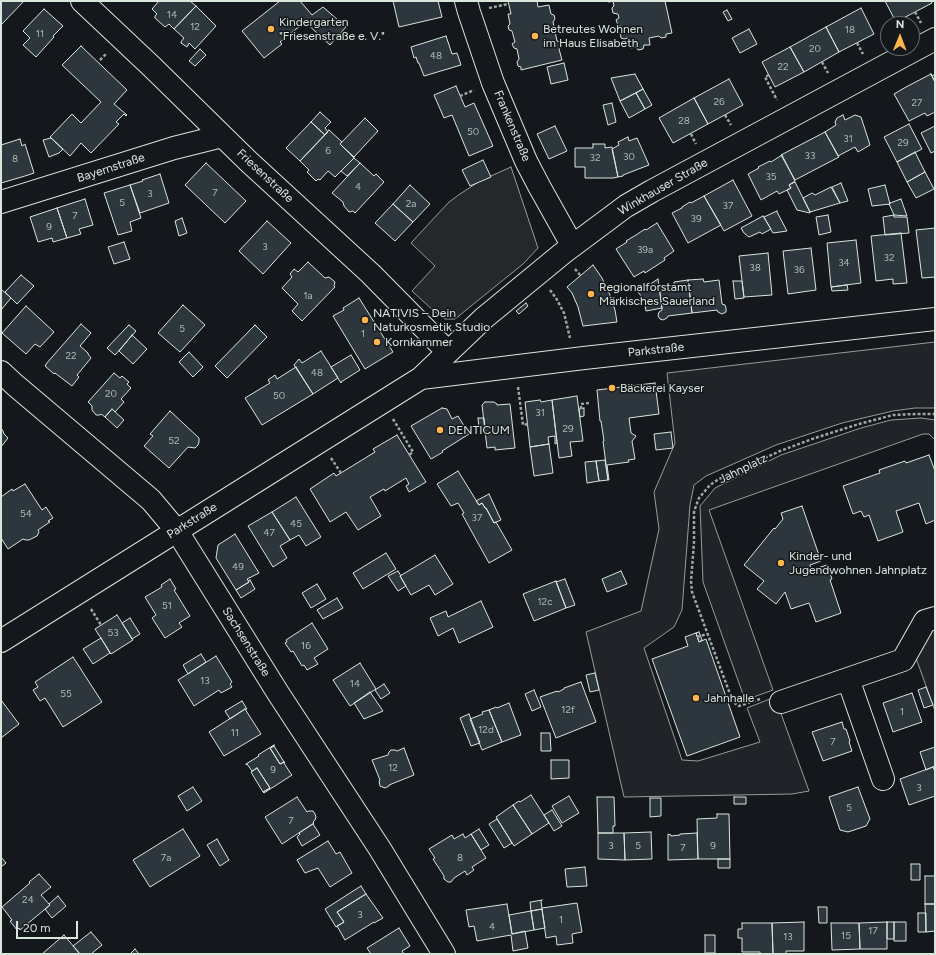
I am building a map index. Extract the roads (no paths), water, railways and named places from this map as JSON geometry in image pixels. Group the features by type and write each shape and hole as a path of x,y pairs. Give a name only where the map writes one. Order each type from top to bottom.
{"street":[{"name":"Friesenstraße","path":"82,1 151,66 248,162 371,274 448,352"},
{"name":"Frankenstraße","path":"466,1 494,83 523,154 572,245"},
{"name":"Winkhauser Straße","path":"421,378 490,313 572,245 626,206 929,32"},
{"name":"Bayernstraße","path":"1,202 174,148 222,136"},
{"name":"Parkstraße","path":"1,641 421,378 592,357 935,319"},
{"name":"Sachsenstraße","path":"1,372 151,500 177,531 278,693 380,849 444,954"},
{"path":"781,702 903,660 925,621 935,618"},
{"path":"848,679 882,779"}],"place":[{"name":"Kindergarten \"Friesenstraße e. V.\"","path":"271,29"},
{"name":"Betreutes Wohnen im Haus Elisabeth","path":"535,36"},
{"name":"Regionalforstamt Märkisches Sauerland","path":"591,294"},
{"name":"NATIVIS – Dein Naturkosmetik Studio","path":"365,320"},
{"name":"Kornkammer","path":"377,342"},
{"name":"Bäckerei Kayser","path":"612,388"},
{"name":"DENTICUM","path":"440,430"},
{"name":"Kinder- und Jugendwohnen Jahnplatz","path":"781,563"},
{"name":"Jahnhalle","path":"696,698"}]}
